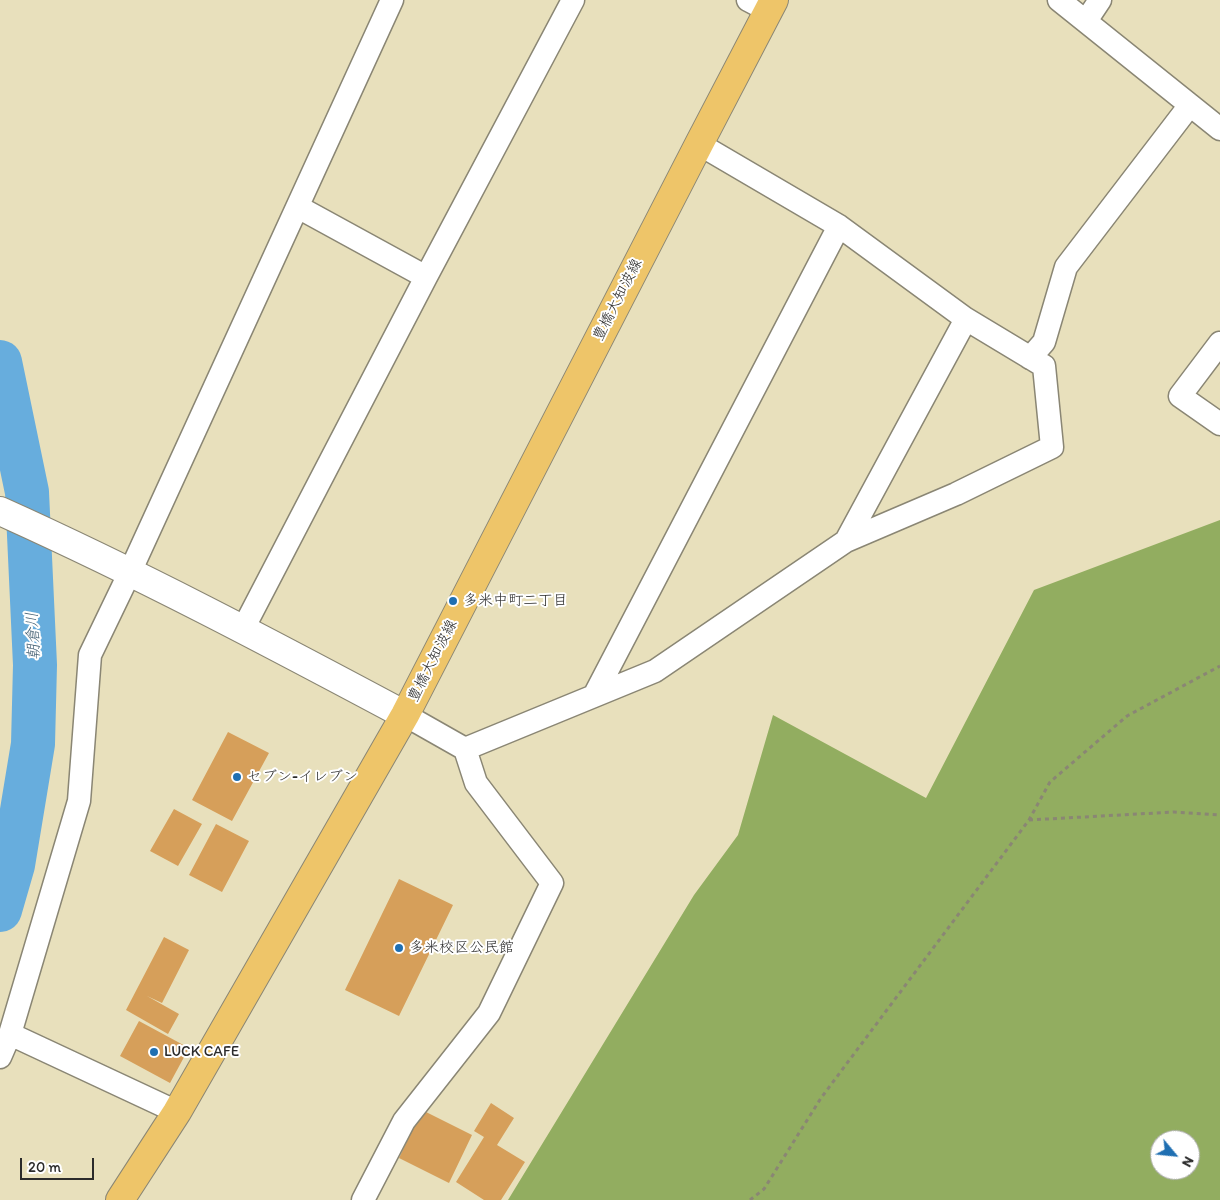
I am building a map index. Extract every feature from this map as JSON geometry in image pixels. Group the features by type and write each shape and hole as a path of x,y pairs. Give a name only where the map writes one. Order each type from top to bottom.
{"main road":[{"name":"豊橋大知波線","path":"120,1200 177,1112 406,715 699,144 764,4"}],"street":[{"path":"0,1057 10,1034 79,801 90,655 130,572 392,0"},
{"path":"243,629 573,0"},
{"path":"1059,0 1190,105 1216,117"},
{"path":"1086,21 1100,0"},
{"path":"1030,358 1044,342 1066,267 1190,105"},
{"path":"465,750 654,671 846,541 956,494 1052,446 1044,366 966,319 839,226 699,144"},
{"path":"298,207 426,277"},
{"path":"594,696 839,226"},
{"path":"846,541 966,319"},
{"path":"1220,344 1180,396 1220,424"},
{"path":"0,511 70,542 243,629 406,715 465,750 476,783 552,883 489,1013 404,1121 363,1200"},
{"path":"10,1034 177,1112"}],"path":[{"path":"750,1200 764,1189 821,1098 1029,820 1050,782 1127,716 1220,666"},
{"path":"1029,820 1174,812 1220,815"}],"green space":[{"path":"1220,520 1220,1200 508,1200 694,895 738,835 773,715 926,798 1034,590"}],"building":[{"path":"228,732 269,753 232,821 192,800"},
{"path":"174,809 202,824 178,866 150,851"},
{"path":"216,824 249,841 222,892 189,875"},
{"name":"多米校区公民館","path":"399,879 453,905 399,1016 345,990"},
{"path":"164,937 189,950 162,1003 147,996 179,1014 168,1034 126,1010"},
{"name":"LUCK CAFE","path":"139,1021 189,1048 170,1083 120,1056"},
{"path":"491,1103 514,1118 497,1145 525,1162 501,1200 484,1200 456,1182 484,1137 474,1131"},
{"path":"422,1110 472,1135 449,1183 399,1158"}],"waterway":[{"name":"朝倉川","path":"0,362 27,492 35,665 33,744 13,865 0,910"}],"place":[{"name":"多米中町二丁目","path":"453,601"},
{"name":"セブン-イレブン","path":"237,777"},
{"name":"多米校区公民館","path":"399,948"},
{"name":"LUCK CAFE","path":"154,1052"}]}
